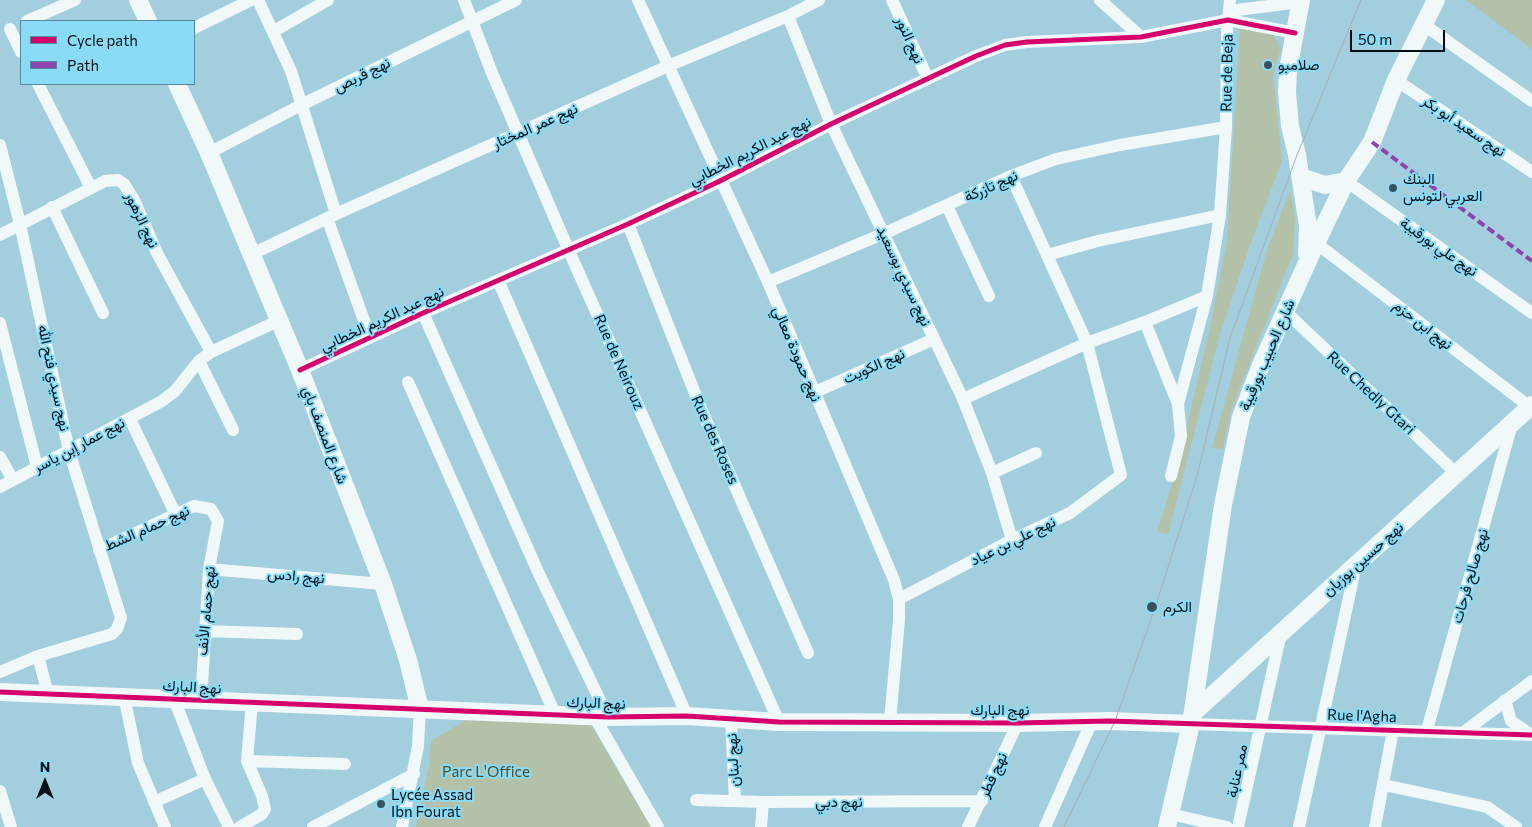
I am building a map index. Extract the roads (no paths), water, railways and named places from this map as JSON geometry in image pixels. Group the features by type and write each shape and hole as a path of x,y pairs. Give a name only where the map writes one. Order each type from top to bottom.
{"street":[{"path":"29,20 76,0"},
{"path":"138,0 148,20"},
{"path":"195,28 251,0"},
{"path":"258,0 291,71 331,216 370,336"},
{"path":"274,32 328,0"},
{"name":"Rue de Neirouz","path":"464,0 492,73 569,251 779,722"},
{"name":"نهج قربص","path":"209,152 516,0"},
{"name":"نهج حمودة معالي","path":"638,0 768,282 813,393 887,564 899,598 890,722"},
{"name":"نهج عمر المختار","path":"252,254 331,216 519,134 668,66 788,16 819,0"},
{"name":"نهج النور","path":"892,0 928,79"},
{"path":"1100,0 1141,37"},
{"name":"شارع الحبيب بورقيبة","path":"1168,820 1192,718 1223,504 1241,417 1306,264 1346,181 1372,142 1396,80 1436,0"},
{"path":"1301,1 1288,70 1287,101 1308,226 1306,264"},
{"name":"نهج عبد الكريم الخطابي","path":"300,370 370,336 628,224 720,181 831,124 976,56 1005,45 1027,42 1141,37 1229,10 1262,3 1301,1"},
{"path":"1229,10 1296,33"},
{"name":"Rue de Beja","path":"1178,404 1207,296 1220,215 1226,127 1229,10"},
{"name":"نهج سيدي بوسعيد","path":"788,16 831,124 963,399 992,473 1012,540"},
{"path":"1423,24 1532,102"},
{"path":"10,29 20,50"},
{"name":"نهج سعيد أبو بكر","path":"1396,80 1532,172"},
{"path":"38,85 90,188"},
{"name":"شارع المنصف باي","path":"177,85 209,152 300,370 383,584 408,660 420,709"},
{"name":"نهج تازركة","path":"768,282 947,206 1011,176 1056,160 1120,144 1226,127"},
{"name":"نهج سيدي فتح الله","path":"0,146 20,224 69,451 118,608 120,622 112,634 38,656"},
{"path":"1011,176 1087,343"},
{"path":"1301,177 1325,186 1346,181"},
{"name":"نهج الزهور","path":"0,235 90,188 112,179 124,184 158,253 211,352"},
{"name":"نهج علي بورقيبة","path":"1346,181 1532,313"},
{"path":"947,206 990,296"},
{"path":"52,207 103,313"},
{"path":"1047,255 1098,241 1220,215"},
{"name":"Rue des Roses","path":"628,224 702,411 808,653"},
{"name":"نهج ابن حزم","path":"1316,243 1531,406"},
{"path":"498,280 687,716"},
{"path":"963,399 1087,343 1145,322 1207,296"},
{"name":"Rue Chedly Gtari","path":"1285,311 1457,474"},
{"path":"423,313 601,716 658,827"},
{"name":"نهج عمار إبن ياسر","path":"0,487 130,419 175,391 199,361 211,352 280,320"},
{"path":"1145,322 1178,404 1181,436 1171,476"},
{"path":"0,323 37,467"},
{"name":"نهج الكويت","path":"813,393 934,340"},
{"name":"نهج علي بن عياد","path":"899,598 1012,540 1070,513 1121,474 1087,343"},
{"path":"199,361 233,430"},
{"path":"408,382 555,714"},
{"name":"نهج حسين بوزيان","path":"1192,718 1281,632 1531,406"},
{"path":"130,419 175,513"},
{"name":"نهج صالح فرحات","path":"1427,730 1512,423"},
{"path":"992,473 1036,452"},
{"path":"0,457 13,480"},
{"name":"نهج حمام الشط","path":"99,550 175,513 194,506 204,506 211,509 218,521"},
{"name":"نهج حمام الأنف","path":"201,702 209,568 218,521"},
{"path":"1299,827 1356,565"},
{"name":"نهج رادس","path":"209,568 383,584"},
{"path":"204,631 297,634"},
{"name":"ممر عنابة","path":"1238,827 1281,632"},
{"path":"0,672 38,656 48,694"},
{"path":"1466,731 1532,681"},
{"name":"نهج البارك","path":"0,692 124,696 201,702 252,702 601,716 687,716 779,722 1018,723 1192,718"},
{"path":"124,696 138,763 165,827"},
{"path":"174,699 205,779 229,827"},
{"path":"1505,700 1512,721 1532,735"},
{"path":"240,827 262,814 265,809 262,796 247,761 252,702"},
{"path":"402,827 414,774 420,709"},
{"name":"Rue l'Agha","path":"1192,718 1260,725 1466,731 1532,735"},
{"name":"نهج لبنان","path":"731,720 735,801"},
{"path":"1045,827 1092,721"},
{"name":"نهج قطر","path":"968,827 1018,723"},
{"path":"1376,827 1394,730"},
{"path":"247,761 345,764"},
{"path":"313,827 414,774"},
{"path":"154,802 205,779"},
{"path":"1384,785 1486,807 1516,827"},
{"path":"0,791 12,827"},
{"name":"نهج دبي","path":"696,800 763,802 982,800"},
{"path":"761,827 763,802"},
{"path":"1168,820 1227,827"}],"tram line":[{"path":"1064,827 1115,721 1155,608 1197,476 1230,338 1297,155 1361,0"}],"place":[{"name":"صلامبو","path":"1268,65"},
{"name":"البنك العربي لتونس","path":"1393,188"},
{"name":"الكرم","path":"1152,607"},
{"name":"Lycée Assad Ibn Fourat","path":"381,804"}],"park label":[{"name":"Parc L'Office","path":"486,772"}]}
